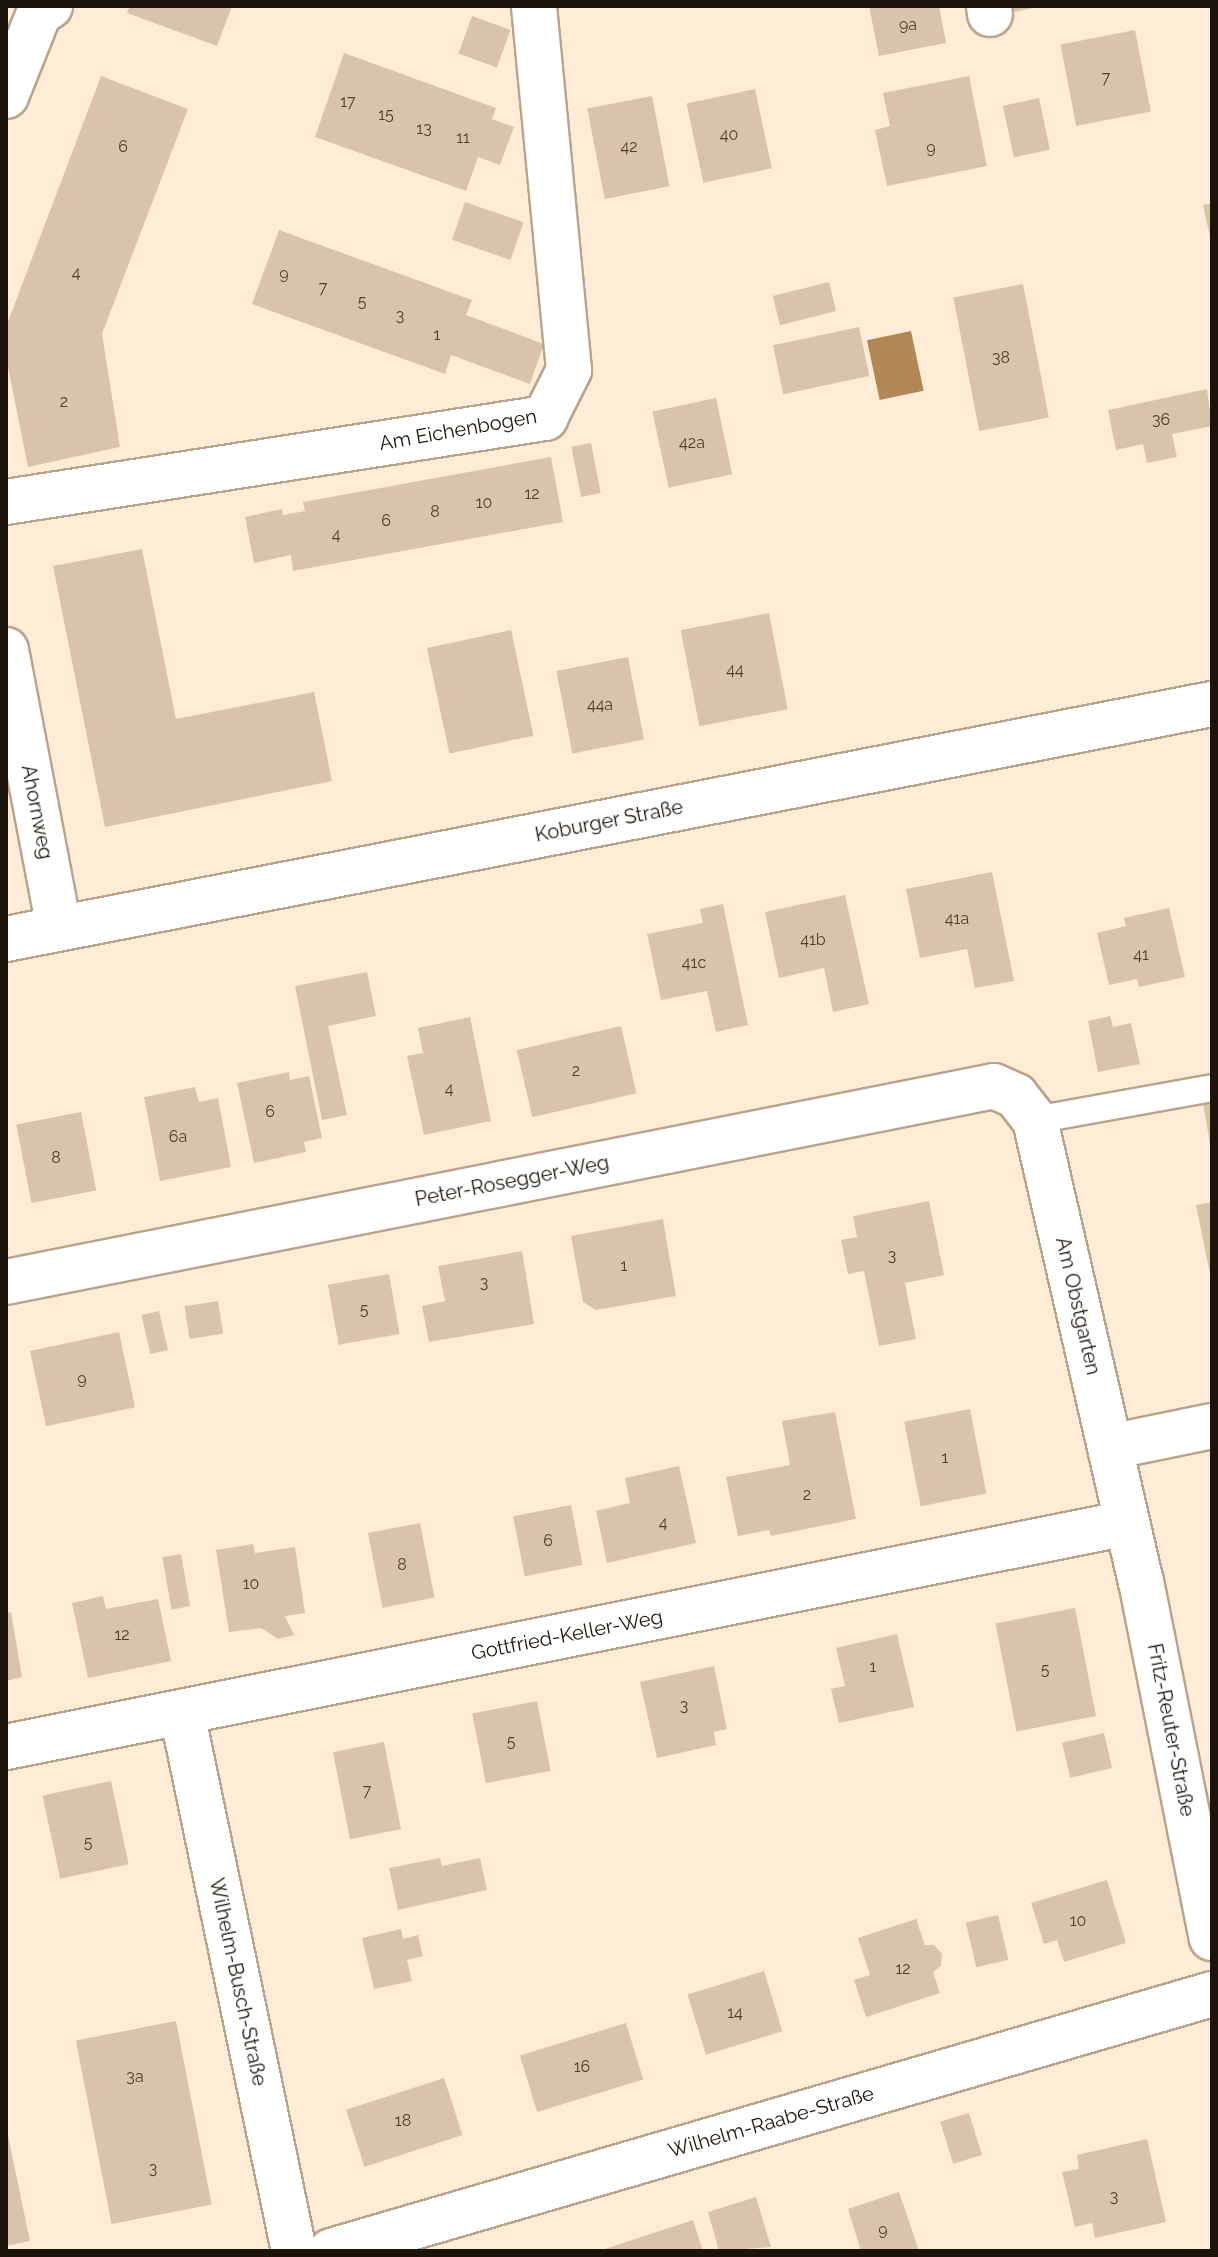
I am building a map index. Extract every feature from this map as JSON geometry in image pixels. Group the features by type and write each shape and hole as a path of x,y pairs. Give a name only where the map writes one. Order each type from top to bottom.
{"street":[{"path":"6,96 39,13 50,6"},
{"name":"Am Eichenbogen","path":"6,502 545,418 569,370 534,6"},
{"name":"Ahornweg","path":"6,650 59,927"},
{"name":"Koburger Straße","path":"6,939 1212,704"},
{"name":"Peter-Rosegger-Weg","path":"6,1282 994,1086 1026,1108"},
{"name":"Am Obstgarten","path":"1026,1108 1127,1523"},
{"path":"1110,1447 1212,1426"},
{"name":"Gottfried-Keller-Weg","path":"6,1747 1127,1523"},
{"name":"Fritz-Reuter-Straße","path":"1127,1523 1212,1938"},
{"name":"Wilhelm-Busch-Straße","path":"182,1713 294,2251"},
{"name":"Wilhelm-Raabe-Straße","path":"331,2251 1212,1994"}],"lane":[{"path":"1026,1108 1212,1088"}],"shaded area":[{"path":"911,331 924,391 880,400 867,340"}],"building":[{"path":"130,6 232,6 217,46 127,13"},
{"path":"869,6 939,6 946,43 879,56"},
{"path":"1013,6 1037,6 1037,7 1014,12"},
{"path":"472,16 511,30 497,68 458,54"},
{"path":"1135,30 1151,111 1076,126 1060,45"},
{"path":"344,53 496,108 492,119 514,127 500,165 478,157 466,191 315,137"},
{"path":"101,76 188,109 102,334 120,447 28,467 6,357 6,327"},
{"path":"969,76 987,166 887,186 875,130 890,126 883,93"},
{"path":"755,89 772,168 703,183 687,104"},
{"path":"652,96 670,186 605,199 587,109"},
{"path":"1039,98 1050,150 1014,158 1003,106"},
{"path":"465,202 524,222 511,260 452,240"},
{"path":"1212,203 1212,241 1211,241 1203,205"},
{"path":"279,230 472,300 466,315 544,344 530,384 451,355 445,374 252,304"},
{"path":"829,282 836,311 780,325 773,296"},
{"path":"1023,284 1049,418 979,431 953,298"},
{"path":"859,327 869,376 783,394 773,345"},
{"path":"1207,389 1212,426 1172,434 1177,457 1147,463 1143,444 1116,450 1108,410"},
{"path":"716,398 732,474 669,488 652,412"},
{"path":"591,443 601,493 581,497 571,447"},
{"path":"551,457 563,522 293,571 291,555 254,563 245,517 282,509 283,515 305,511 303,502"},
{"path":"142,549 176,719 314,692 332,781 105,827 53,566"},
{"path":"769,613 788,709 699,726 681,630"},
{"path":"511,630 533,736 449,754 427,648"},
{"path":"628,657 644,739 572,753 556,671"},
{"path":"992,872 1014,981 975,988 967,949 920,958 906,889"},
{"path":"845,895 869,1004 833,1012 824,968 779,978 765,912"},
{"path":"723,904 748,1025 716,1032 707,991 661,1000 647,934 703,923 700,909"},
{"path":"1169,908 1185,977 1139,987 1137,979 1109,985 1097,933 1126,926 1124,918"},
{"path":"367,972 376,1016 328,1026 347,1115 322,1120 295,986"},
{"path":"1110,1016 1113,1027 1131,1023 1140,1064 1098,1072 1088,1021"},
{"path":"470,1017 491,1121 424,1135 407,1056 423,1053 418,1028"},
{"path":"621,1026 637,1093 532,1117 517,1050"},
{"path":"289,1072 290,1080 309,1076 322,1138 304,1142 306,1152 254,1163 237,1083"},
{"path":"195,1087 199,1102 218,1098 231,1167 160,1181 144,1097"},
{"path":"1212,1101 1212,1144 1210,1144 1203,1103"},
{"path":"81,1112 96,1191 31,1203 16,1125"},
{"path":"929,1201 944,1275 905,1283 916,1339 879,1346 864,1271 848,1274 841,1240 857,1237 853,1216"},
{"path":"1212,1202 1212,1279 1211,1279 1196,1205"},
{"path":"663,1219 676,1296 596,1310 583,1302 571,1236"},
{"path":"522,1251 534,1324 429,1342 422,1306 445,1301 438,1266"},
{"path":"389,1274 400,1334 339,1345 328,1285"},
{"path":"218,1301 223,1334 190,1339 184,1306"},
{"path":"159,1311 168,1350 150,1354 141,1315"},
{"path":"119,1332 135,1407 46,1426 30,1351"},
{"path":"970,1409 986,1493 921,1506 904,1422"},
{"path":"835,1412 856,1519 771,1536 769,1530 738,1536 726,1477 790,1465 782,1421"},
{"path":"679,1466 696,1543 607,1563 596,1511 630,1503 625,1478"},
{"path":"571,1505 583,1565 525,1576 513,1516"},
{"path":"420,1523 435,1598 382,1608 368,1533"},
{"path":"253,1544 255,1553 295,1547 305,1613 285,1616 294,1635 278,1639 261,1628 229,1632 216,1550"},
{"path":"181,1554 190,1606 171,1609 162,1557"},
{"path":"103,1596 106,1609 158,1599 171,1661 88,1678 72,1603"},
{"path":"1075,1608 1096,1716 1016,1731 995,1623"},
{"path":"11,1612 22,1677 6,1681 6,1613"},
{"path":"897,1634 914,1707 839,1723 831,1689 845,1686 836,1648"},
{"path":"714,1666 727,1729 714,1732 716,1745 657,1758 640,1682"},
{"path":"537,1701 551,1771 486,1783 472,1714"},
{"path":"1104,1733 1112,1768 1070,1778 1062,1743"},
{"path":"384,1742 401,1829 350,1839 333,1752"},
{"path":"111,1781 129,1864 60,1879 43,1796"},
{"path":"440,1858 442,1866 480,1858 487,1890 398,1910 389,1868"},
{"path":"1107,1880 1126,1943 1064,1962 1057,1940 1044,1944 1031,1903"},
{"path":"998,1915 1008,1960 976,1967 966,1922"},
{"path":"916,1919 925,1945 934,1945 942,1954 941,1966 933,1972 940,1993 866,2017 854,1980 870,1975 858,1938"},
{"path":"401,1929 403,1939 418,1935 423,1956 407,1960 412,1981 374,1989 362,1938"},
{"path":"764,1971 782,2031 706,2055 687,1994"},
{"path":"176,2021 212,2205 112,2224 76,2040"},
{"path":"626,2023 643,2079 537,2112 520,2055"},
{"path":"444,2078 463,2135 365,2167 346,2110"},
{"path":"969,2113 982,2155 953,2164 940,2122"},
{"path":"6,2126 30,2241 6,2246"},
{"path":"1147,2139 1166,2222 1095,2238 1092,2223 1075,2227 1062,2172 1079,2169 1077,2155"},
{"path":"899,2192 919,2251 861,2251 848,2209"},
{"path":"756,2197 771,2247 719,2251 708,2212"},
{"path":"693,2220 703,2251 602,2251 602,2250"}]}
